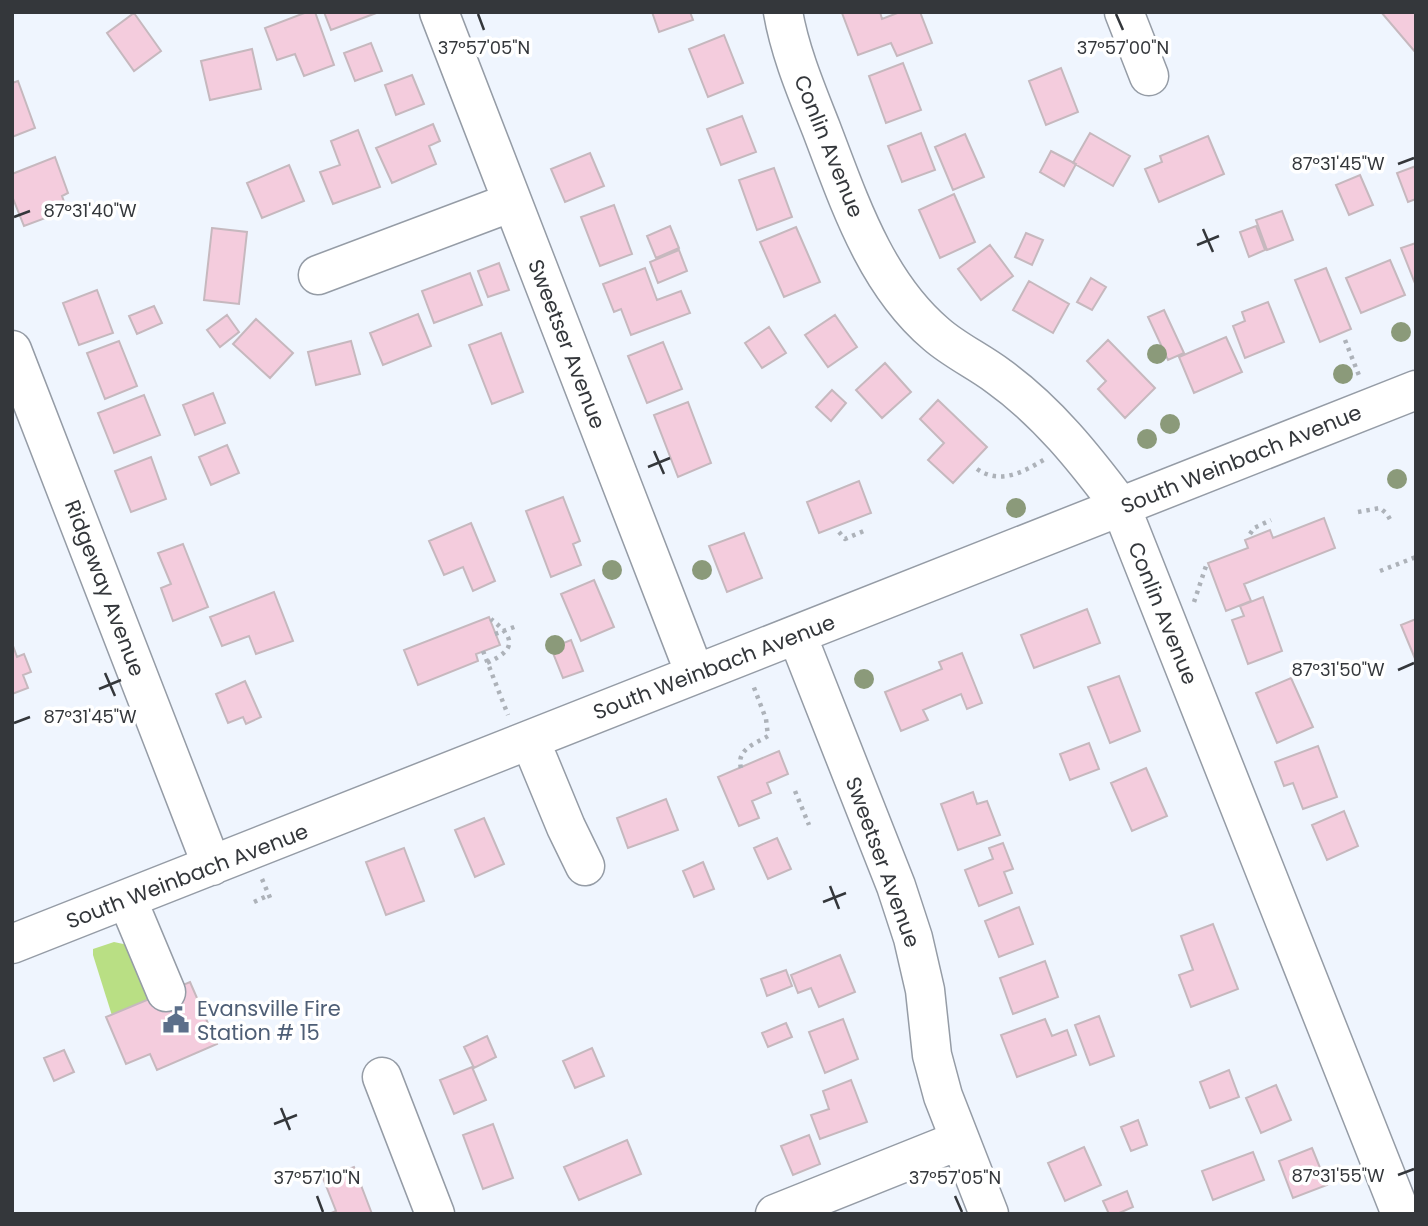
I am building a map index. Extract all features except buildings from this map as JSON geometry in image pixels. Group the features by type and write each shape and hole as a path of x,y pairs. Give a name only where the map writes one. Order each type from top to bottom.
{"street":[{"name":"Sweetser Avenue","path":"439,12 695,674"},
{"name":"Conlin Avenue","path":"783,12 801,77 863,232 881,268 902,299 937,335 999,376 1057,428 1121,507 1401,1214"},
{"path":"1124,12 1149,76"},
{"path":"318,275 512,202"},
{"name":"Ridgeway Avenue","path":"12,349 212,866"},
{"name":"South Weinbach Avenue","path":"12,944 212,866 521,731 695,674 1416,390"},
{"name":"Sweetser Avenue","path":"797,635 905,912 925,990 932,1055 943,1096 989,1214"},
{"path":"521,731 585,866"},
{"path":"127,899 166,992"},
{"path":"382,1077 435,1214"},
{"path":"775,1214 960,1140"}],"path":[{"path":"1345,340 1363,387"},
{"path":"977,469 998,476 1017,475 1052,454"},
{"path":"1358,512 1380,508 1391,523"},
{"path":"1250,534 1254,528 1271,520"},
{"path":"839,532 845,539 866,530"},
{"path":"1380,571 1416,557"},
{"path":"1191,613 1206,566"},
{"path":"487,663 509,649 505,631 491,619"},
{"path":"495,634 517,626"},
{"path":"483,652 521,731"},
{"path":"741,768 739,761 742,752 768,736 766,719 752,685"},
{"path":"795,791 809,825"},
{"path":"254,902 270,898 262,879"}],"green space":[{"path":"114,942 128,945 151,1004 114,1022 93,949"}],"place":[{"name":"Evansville Fire Station # 15","path":"176,1020"}]}
